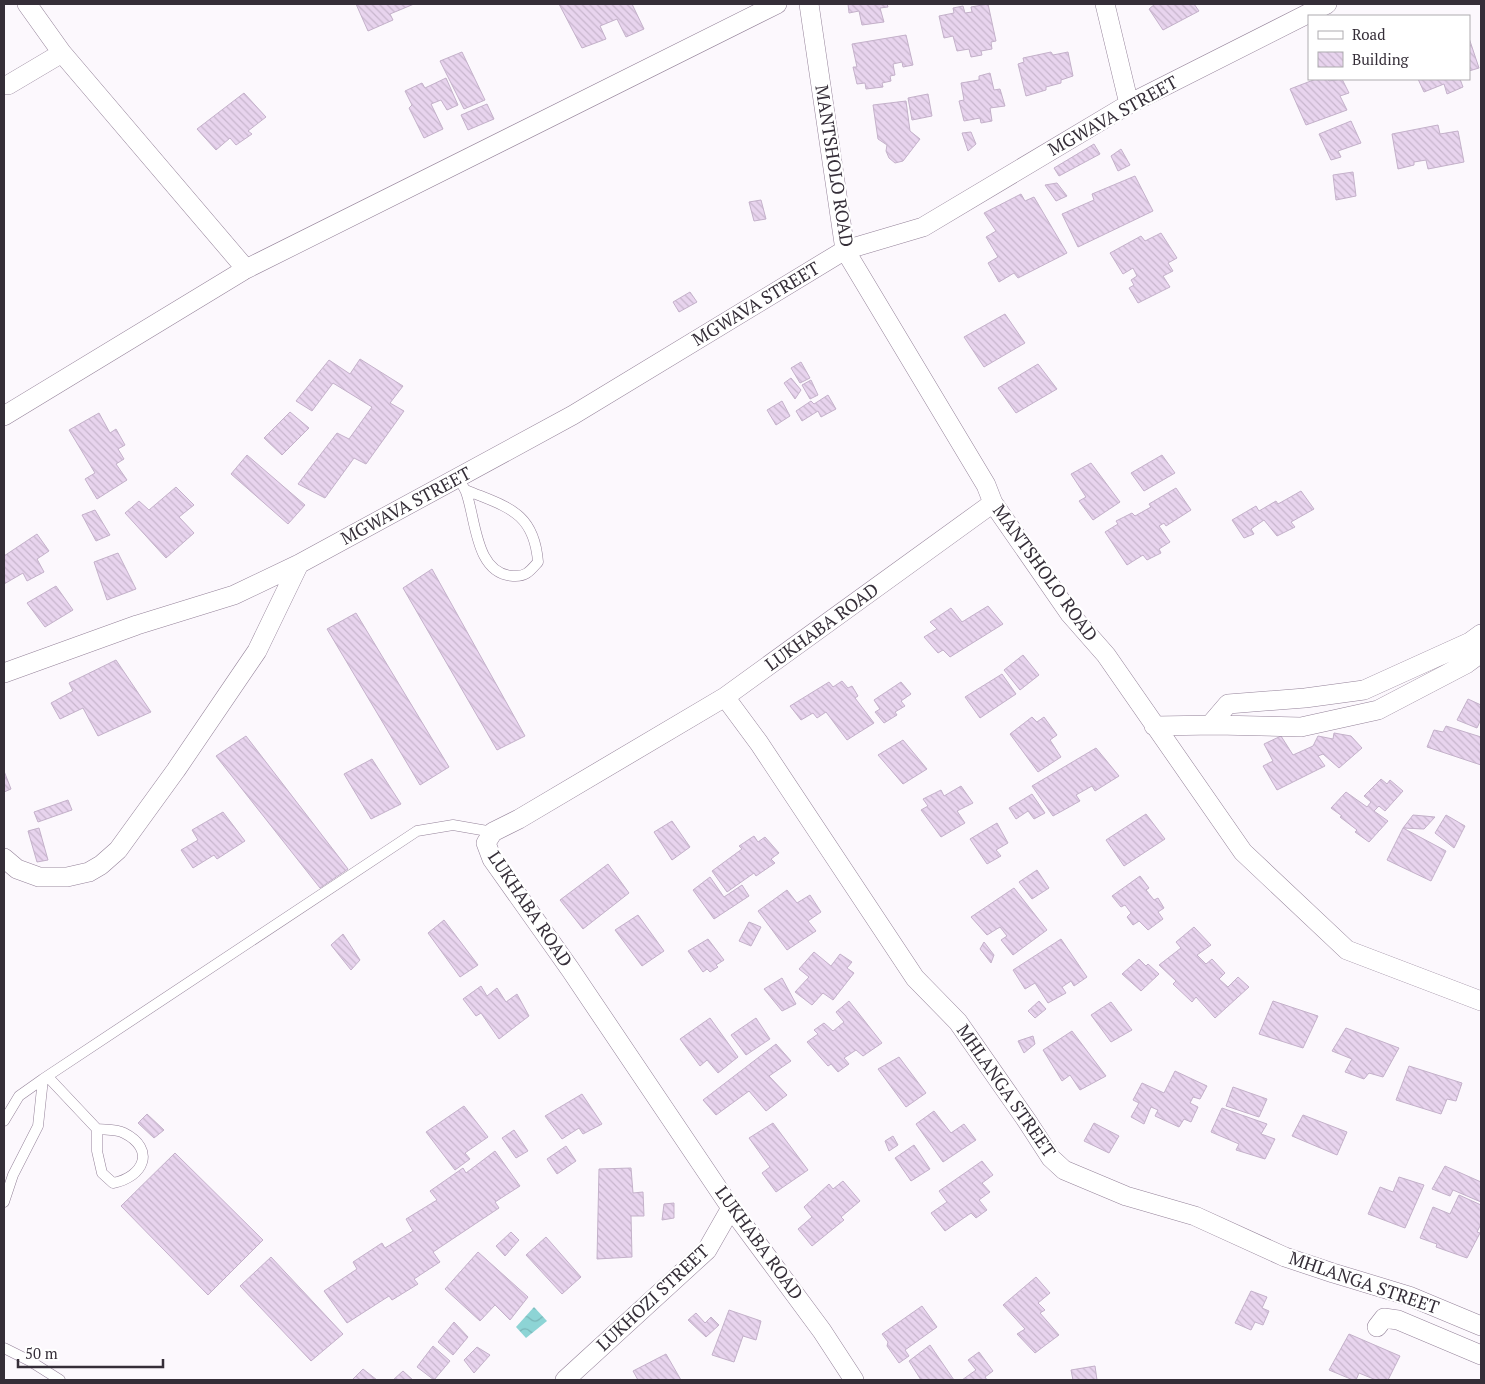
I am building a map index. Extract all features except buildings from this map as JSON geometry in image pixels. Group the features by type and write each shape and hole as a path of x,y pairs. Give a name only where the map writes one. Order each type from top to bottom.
{"street":[{"path":"27,4 62,54 246,268"},
{"path":"4,416 246,268 778,4"},
{"name":"MANTSHOLO ROAD","path":"809,4 846,250 986,485 993,503 1070,614 1106,655 1243,852 1347,950 1481,1001"},
{"path":"1105,4 1129,104"},
{"name":"MGWAVA STREET","path":"4,673 137,625 234,595 462,484 846,250 923,227 1129,104 1327,4"},
{"path":"4,86 62,54"},
{"name":"LUKHABA ROAD","path":"854,1380 822,1331 731,1208 570,969 492,859 486,843 493,832 519,819 725,697 993,503"},
{"path":"4,858 18,869 39,877 67,877 89,872 101,866 118,850 176,770 257,651 299,564"},
{"path":"1210,724 1228,704 1305,698 1364,690 1470,642 1481,634"},
{"path":"1154,726 1210,724 1301,727 1378,710 1466,664 1481,653"},
{"name":"MHLANGA STREET","path":"725,697 759,743 915,978 958,1022 1027,1120 1051,1158 1064,1170 1126,1196 1195,1216 1285,1257 1409,1296 1481,1326"},
{"name":"LUKHOZI STREET","path":"565,1380 707,1250 731,1208"},
{"path":"1377,1327 1384,1318 1398,1320 1481,1355"}],"lane":[{"path":"462,484 512,509 523,519 537,547 538,562 531,571 522,576 503,575 492,567 485,557 477,537 462,484"},
{"path":"4,1121 19,1096 417,831 453,825 493,832"},
{"path":"45,1078 97,1129 123,1132 139,1145 143,1157 140,1167 134,1176 124,1181 113,1183 102,1173 97,1151 97,1129"},
{"path":"4,1202 13,1175 38,1126 45,1078"},
{"path":"4,1348 30,1361 60,1380"}],"water":[{"path":"534,1307 547,1321 526,1338 516,1327"}]}
